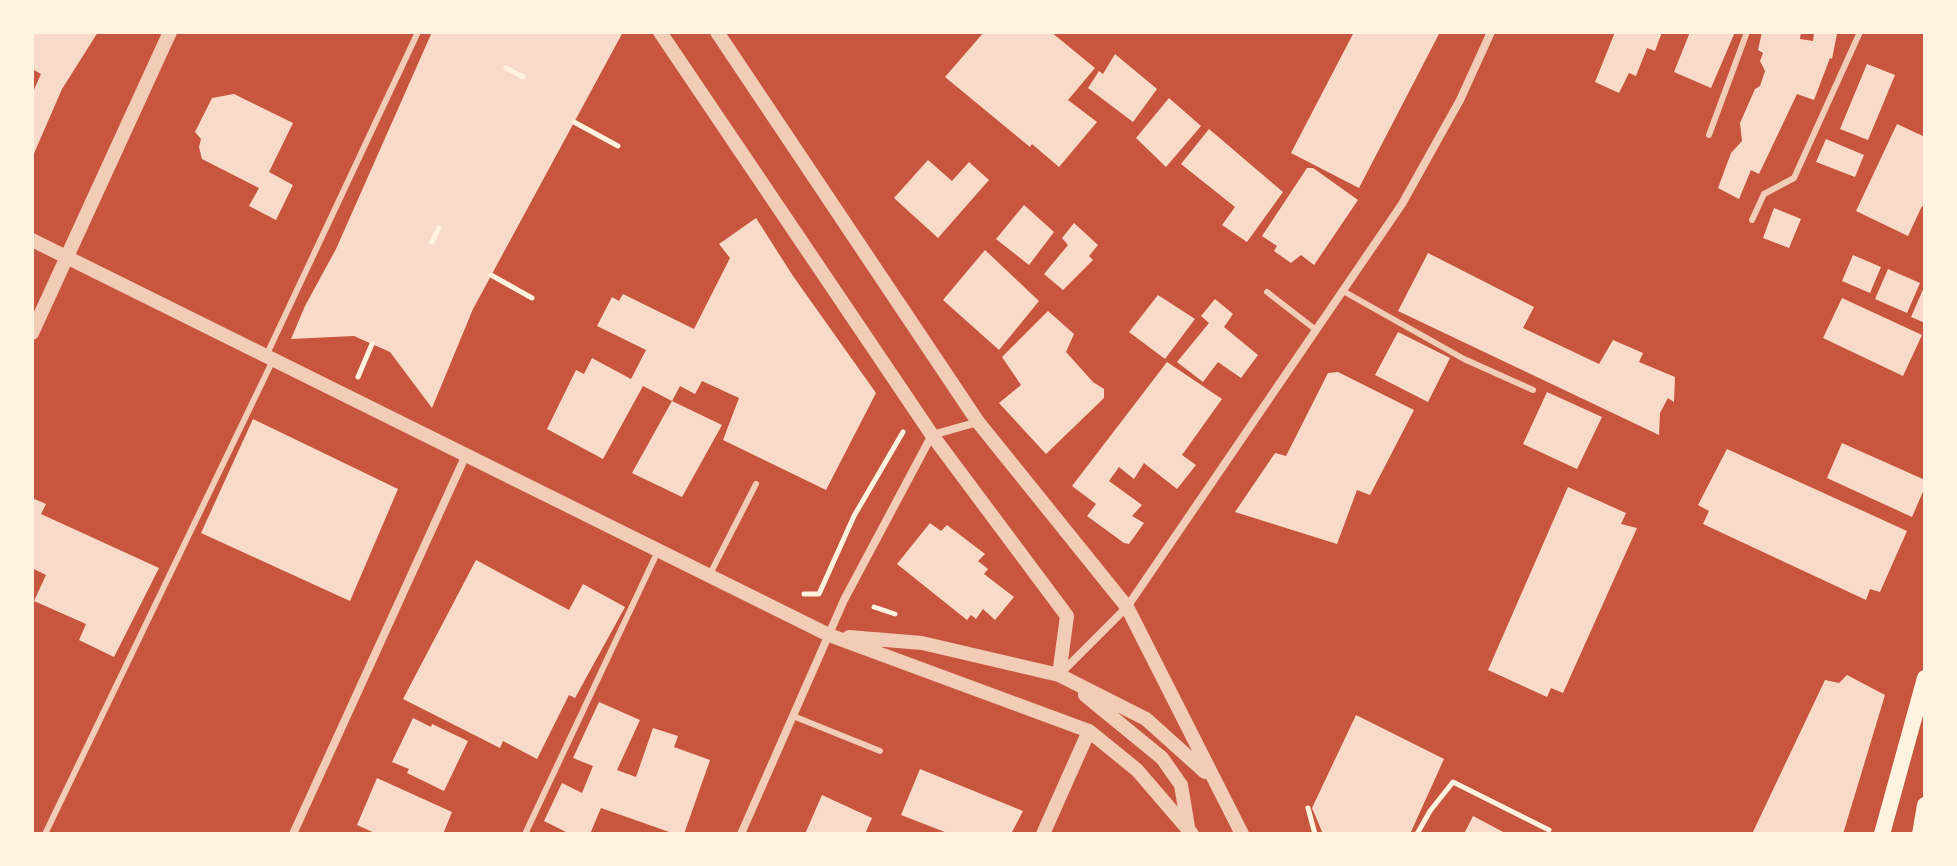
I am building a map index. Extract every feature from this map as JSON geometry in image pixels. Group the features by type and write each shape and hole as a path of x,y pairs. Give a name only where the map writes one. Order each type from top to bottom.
{"main road":[{"path":"1882,834 1924,686"},
{"path":"1920,834 1925,805"}],"street":[{"path":"32,333 170,32"},
{"path":"660,32 932,435 1067,616 1059,675"},
{"path":"717,32 978,422 1127,607 1242,834"},
{"path":"1059,675 1127,607 1402,204 1460,100 1491,32"},
{"path":"32,240 829,635 1089,731 1137,770 1190,832"},
{"path":"741,834 844,600 932,435 978,422"},
{"path":"293,834 465,457"},
{"path":"829,635 922,643 1059,675 1146,719 1212,778"},
{"path":"1059,675 1162,758 1181,785 1190,832"},
{"path":"1043,834 1089,731"}],"lane":[{"path":"45,834 418,32"},
{"path":"1709,135 1747,32"},
{"path":"1752,220 1764,194 1794,178 1860,32"},
{"path":"1343,291 1464,359 1533,390"},
{"path":"1267,292 1316,330"},
{"path":"709,576 756,484"},
{"path":"525,834 658,551"},
{"path":"793,716 880,751"}],"path":[{"path":"506,68 523,77"},
{"path":"574,122 618,146"},
{"path":"432,242 439,228"},
{"path":"491,275 532,298"},
{"path":"358,378 372,344"},
{"path":"799,594 819,594 854,516 907,424"},
{"path":"874,607 902,617"},
{"path":"1417,834 1430,811 1453,782 1549,830"},
{"path":"1308,808 1315,834"}],"building":[{"path":"32,32 98,32 62,89 32,158 32,94 41,74 32,69"},
{"path":"432,32 623,32 473,309 432,408 390,352 354,336 291,339 336,249"},
{"path":"984,32 1051,32 1095,68 1068,100 1097,122 1059,167 945,77"},
{"path":"1354,32 1440,32 1359,188 1291,153"},
{"path":"1615,32 1662,32 1655,51 1647,48 1636,76 1629,73 1619,93 1595,82"},
{"path":"1690,32 1735,32 1711,88 1674,72"},
{"path":"1762,32 1801,32 1800,39 1813,41 1814,32 1837,34 1832,59 1814,100 1797,94 1759,174 1751,170 1739,199 1718,188 1731,153 1742,141 1740,123 1765,71 1760,61 1763,53 1758,50"},
{"path":"1115,54 1157,89 1133,122 1088,88 1099,71 1103,74"},
{"path":"1867,64 1895,75 1868,140 1840,129"},
{"path":"234,94 293,123 269,172 293,185 276,220 249,206 259,188 202,159 201,139 195,132 212,98"},
{"path":"1169,98 1201,126 1166,167 1136,138"},
{"path":"1897,124 1925,137 1925,208 1922,206 1908,236 1856,211"},
{"path":"1209,129 1283,192 1247,242 1222,225 1235,207 1181,164"},
{"path":"1826,139 1864,155 1855,177 1816,162"},
{"path":"928,160 952,181 969,162 989,180 938,238 894,198"},
{"path":"1307,168 1313,168 1358,200 1314,265 1301,255 1291,263 1274,251 1277,246 1262,236"},
{"path":"1024,205 1054,232 1029,265 996,239"},
{"path":"1774,208 1801,219 1789,248 1763,238"},
{"path":"756,218 876,393 826,490 723,440 739,398 702,381 695,394 680,386 672,401 643,386 603,459 547,429 576,370 584,374 592,358 631,379 646,350 597,326 612,297 619,301 623,294 694,329 730,258 719,244"},
{"path":"1074,223 1098,245 1089,256 1093,260 1063,290 1044,274 1068,245 1062,238"},
{"path":"985,250 1039,301 999,350 943,300"},
{"path":"1428,253 1534,307 1523,328 1599,364 1613,340 1643,353 1639,362 1675,377 1674,402 1668,398 1660,413 1659,435 1398,311"},
{"path":"1853,255 1881,267 1870,293 1842,281"},
{"path":"1888,269 1920,283 1907,313 1875,299"},
{"path":"1925,285 1925,323 1911,317"},
{"path":"1158,295 1195,319 1165,359 1129,332"},
{"path":"1842,298 1922,335 1903,376 1823,338"},
{"path":"1215,299 1233,314 1224,327 1258,355 1241,378 1218,362 1203,382 1177,362 1209,323 1201,316"},
{"path":"1048,311 1074,334 1066,352 1093,382 1104,389 1104,398 1046,454 999,403 1021,385 1002,357"},
{"path":"1398,332 1450,358 1428,402 1375,375"},
{"path":"1167,362 1222,399 1182,455 1196,465 1177,489 1144,463 1134,479 1119,467 1109,481 1142,505 1132,516 1144,523 1129,544 1124,543 1087,516 1096,504 1072,486"},
{"path":"1338,372 1414,410 1370,495 1357,490 1337,544 1235,512 1275,453 1286,456 1328,373"},
{"path":"1547,392 1602,417 1577,469 1523,444"},
{"path":"672,401 722,425 682,497 632,473"},
{"path":"253,419 398,489 350,601 201,533"},
{"path":"1842,443 1925,480 1912,517 1827,478"},
{"path":"1727,449 1907,531 1880,592 1870,589 1866,600 1703,524 1709,511 1698,505"},
{"path":"1568,487 1626,513 1621,524 1637,528 1563,693 1551,688 1547,697 1488,670"},
{"path":"32,498 46,504 41,514 159,568 114,657 79,640 86,624 34,601 46,575 32,568"},
{"path":"930,523 941,531 947,525 985,554 978,561 988,569 984,574 1014,597 995,620 983,609 976,619 971,615 967,620 897,564"},
{"path":"476,560 569,610 583,584 625,607 575,698 569,695 537,759 503,741 500,748 403,699"},
{"path":"1847,675 1885,695 1843,834 1752,834 1825,680 1839,683"},
{"path":"599,702 640,720 617,770 636,777 653,728 678,736 674,747 710,760 684,834 675,834 601,808 590,834 570,834 544,821 562,783 582,793 593,766 573,758"},
{"path":"1356,715 1444,759 1410,834 1323,834 1312,808"},
{"path":"413,718 468,741 444,791 392,762"},
{"path":"920,769 1023,811 1011,834 950,834 901,815"},
{"path":"377,778 452,812 443,834 377,834 357,825"},
{"path":"822,795 872,818 865,834 805,834"},
{"path":"1473,816 1507,834 1464,834"}]}
